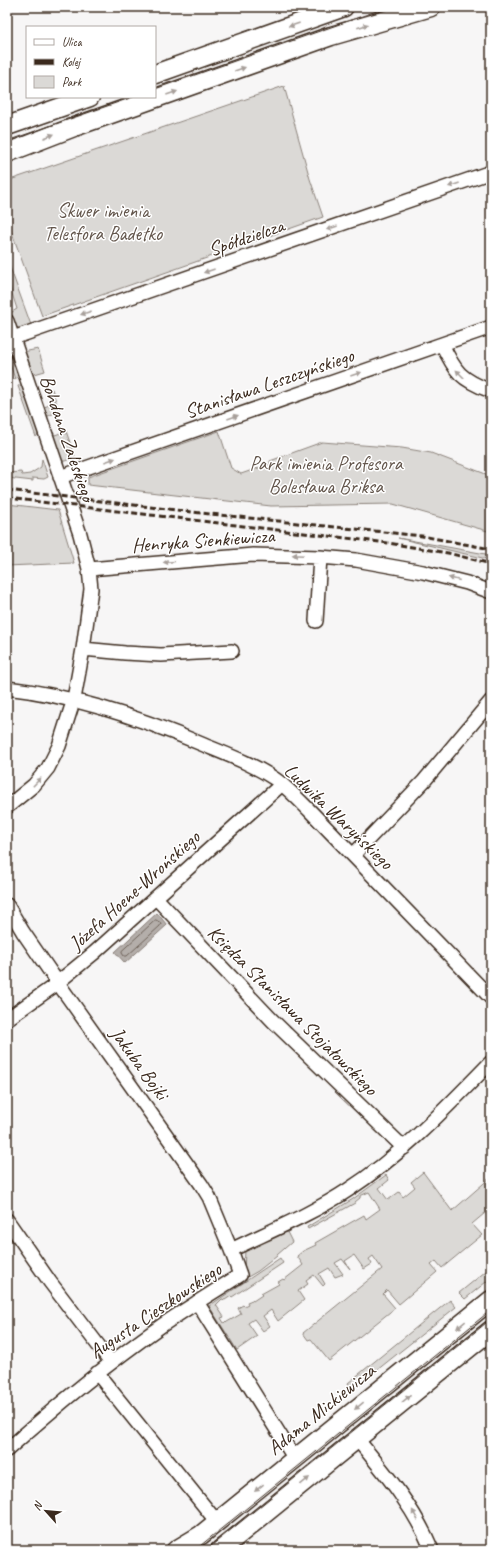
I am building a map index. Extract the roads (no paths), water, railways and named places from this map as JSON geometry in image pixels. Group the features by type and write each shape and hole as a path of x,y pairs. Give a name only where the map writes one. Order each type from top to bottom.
{"street":[{"path":"156,74 344,7"},
{"path":"7,152 332,36 431,7"},
{"path":"7,126 87,98"},
{"name":"Spółdzielcza","path":"13,338 491,172"},
{"name":"Bohdana Zaleskiego","path":"7,321 78,530 89,568 90,597 74,699 59,746 48,768 34,785 7,807"},
{"name":"Stanisława Leszczyńskiego","path":"60,477 491,327"},
{"path":"442,344 450,361 461,376 476,386 491,391"},
{"name":"Henryka Sienkiewicza","path":"89,568 253,555 320,556 356,560 423,572 467,583 491,592"},
{"path":"316,621 320,556"},
{"path":"83,649 161,655 232,651"},
{"name":"Ludwika Waryńskiego","path":"7,688 74,699 178,734 244,762 282,784 315,816 352,856 491,998"},
{"path":"352,856 424,781 491,701"},
{"name":"Józefa Hoene-Wrońskiego","path":"7,1019 58,983 156,898 282,784"},
{"name":"Księdza Stanisława Stojałowskiego","path":"156,898 268,1015 404,1148"},
{"name":"Jakuba Bojki","path":"7,905 23,932 58,983 201,1184 209,1197 231,1250"},
{"name":"Augusta Cieszkowskiego","path":"7,1450 37,1423 111,1362 197,1302 240,1275 231,1250 330,1201 363,1180 404,1148 491,1062"},
{"path":"7,1220 50,1282 111,1362"},
{"name":"Adama Mickiewicza","path":"176,1550 217,1522 491,1300"},
{"path":"197,1302 295,1459"},
{"path":"220,1550 491,1330"},
{"path":"97,1373 217,1522"},
{"path":"357,1439 402,1495 420,1524 432,1550"}],"water":[{"path":"157,913 167,925 125,963 115,952"}],"tram line":[{"path":"156,89 388,7"},
{"path":"7,141 130,98"},
{"path":"195,1550 491,1310"},
{"path":"206,1550 491,1319"}],"railway":[{"path":"7,490 201,513 422,536 491,549"},
{"path":"7,498 388,543 448,553 491,564"}],"park label":[{"name":"Skwer imienia Telesfora Badetko","path":"103,222"},
{"name":"Park imienia Profesora Bolesława Briksa","path":"326,474"}]}
